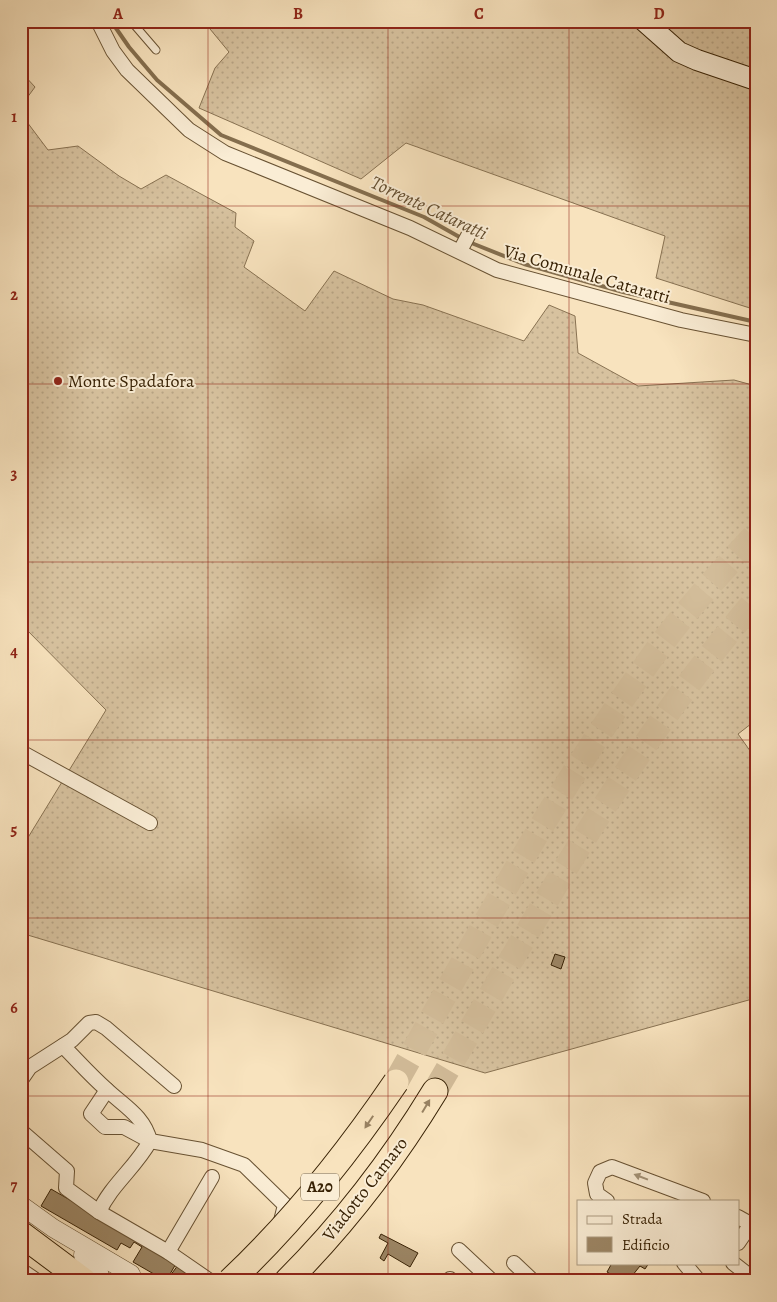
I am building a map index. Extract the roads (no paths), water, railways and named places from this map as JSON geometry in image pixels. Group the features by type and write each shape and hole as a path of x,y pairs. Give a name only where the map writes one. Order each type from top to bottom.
{"highway":[{"name":"Viadotto Camaro","path":"230,1281 288,1223 327,1179 366,1128 396,1082"},
{"name":"Viadotto Camaro","path":"287,1281 325,1241 382,1173 435,1091"},
{"path":"21,1234 84,1281"},
{"path":"21,1252 59,1281"}],"main road":[{"path":"644,21 679,52 756,80"}],"street":[{"name":"Via Comunale Cataratti","path":"98,21 113,51 126,70 189,130 225,153 410,228 497,270 681,320 756,335"},
{"path":"460,251 470,232"},
{"path":"21,752 150,823"},
{"path":"21,1080 30,1067 72,1040 89,1023 96,1022 106,1028 174,1086"},
{"path":"62,1046 107,1090 135,1114 147,1128 150,1141 144,1153 104,1200 99,1212"},
{"path":"107,1090 91,1114 105,1127 124,1127 150,1141 202,1150 244,1165 285,1205 280,1224 235,1281"},
{"path":"21,1131 67,1171 66,1188 99,1212 168,1252 210,1281"},
{"path":"605,1200 597,1194 594,1183 600,1172 612,1167 700,1200"},
{"path":"168,1252 212,1178"},
{"path":"21,1205 53,1228 135,1279"},
{"path":"740,1217 753,1225 740,1241"},
{"path":"53,1228 77,1252 98,1268 101,1281"},
{"path":"459,1250 492,1281"},
{"path":"514,1263 532,1281"},
{"path":"685,1264 700,1281"},
{"path":"734,1264 756,1281"},
{"path":"21,1270 37,1281"}],"lane":[{"path":"131,21 156,50"}],"waterway":[{"name":"Torrente Cataratti","path":"111,21 129,47 157,80 221,135 424,217 463,239"},
{"name":"Torrente Cataratti","path":"469,242 524,264 623,292 756,322"}],"tunnel":[{"path":"396,1082 547,817 612,714 672,630 756,534"},
{"path":"435,1091 546,901 624,776 665,716 709,657 756,600"}],"place":[{"name":"Monte Spadafora","path":"58,381"}]}
